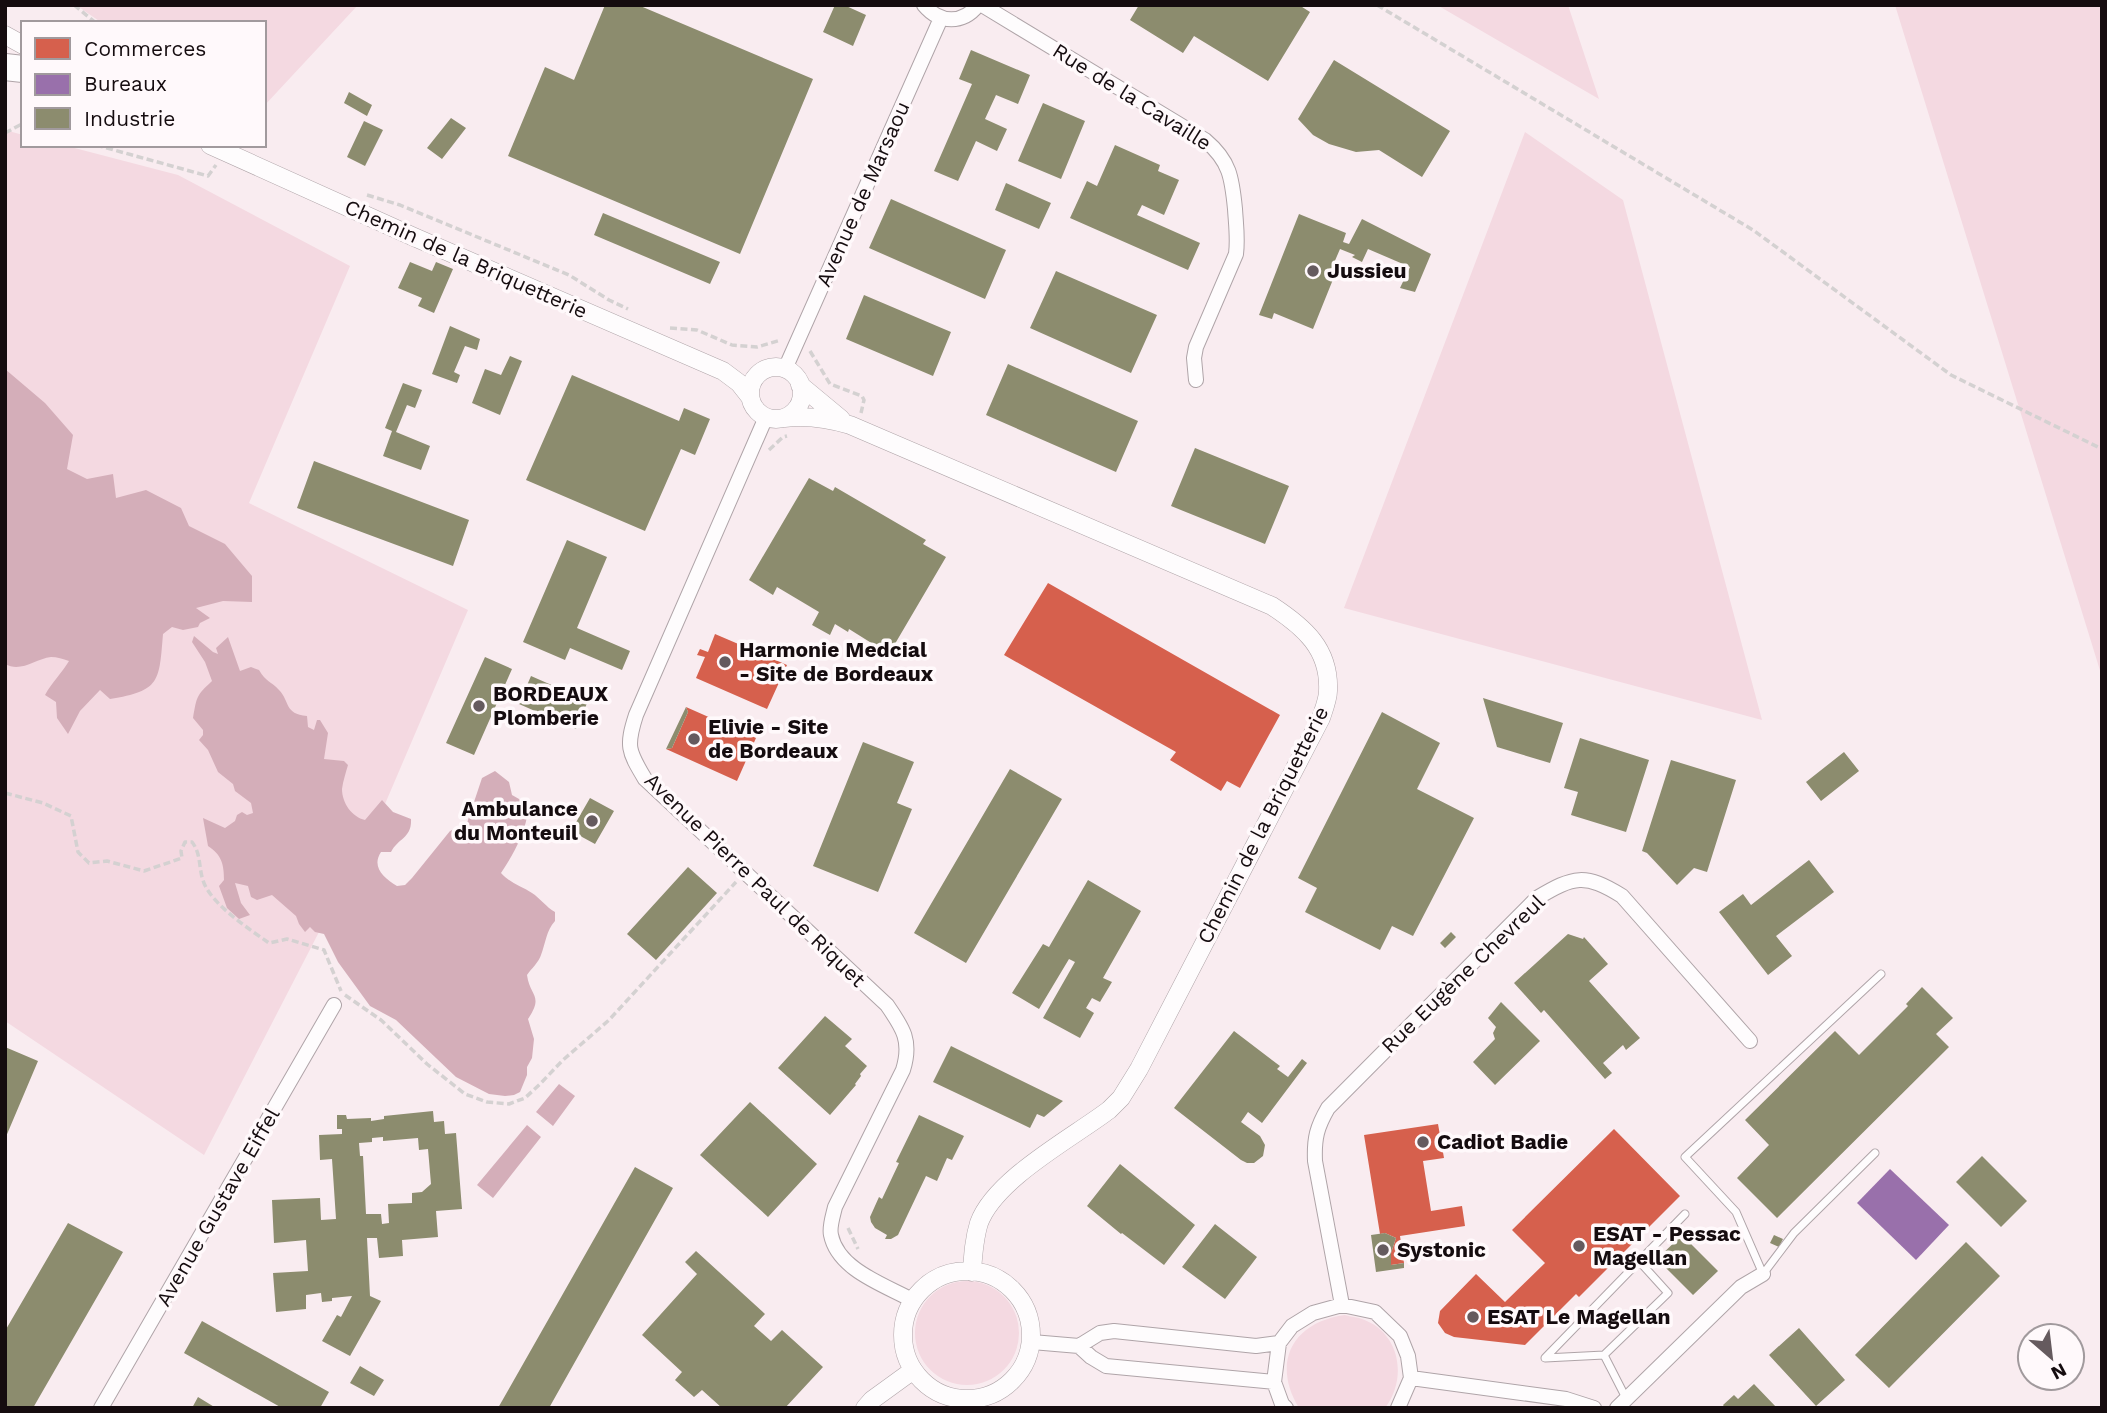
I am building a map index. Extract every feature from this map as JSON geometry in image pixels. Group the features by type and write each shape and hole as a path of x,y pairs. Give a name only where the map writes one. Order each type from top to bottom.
{"street":[{"path":"924,5 932,14 952,20 963,18 980,5"},
{"name":"Rue de la Cavaille","path":"980,5 1205,140 1218,151 1228,168 1233,181 1238,241 1236,254 1196,347 1196,380"},
{"name":"Avenue de Marsaou","path":"785,369 941,18"},
{"path":"5,35 21,44"},
{"name":"Chemin de la Briquetterie","path":"218,149 723,370 739,383 758,412 775,417 802,415 831,419 849,425 1272,606 1294,620 1311,636 1327,673 1328,692 1321,718 1139,1069 1121,1098 1109,1110 1021,1173 991,1203 980,1220 975,1236 972,1272"},
{"name":"Chemin de la Briquetterie","path":"723,370 764,370 778,367 785,369 819,402 849,425"},
{"path":"750,397 753,381 764,370"},
{"path":"775,417 791,414 800,401 800,385"},
{"name":"Avenue Pierre Paul de Riquet","path":"775,417 636,715 629,737 633,759 645,779 887,1005 901,1026 906,1040 907,1056 903,1070 835,1208 830,1232 835,1246 854,1268 912,1300"},
{"name":"Rue Eugène Chevreul","path":"1342,1304 1315,1161 1314,1141 1319,1124 1328,1108 1537,898 1559,885 1582,879 1600,882 1622,897 1750,1041"},
{"name":"Avenue Gustave Eiffel","path":"101,1408 334,1005"},
{"path":"951,1271 972,1272 985,1271 1011,1286 1028,1312 1032,1342 1020,1373 998,1401 964,1400 935,1392 912,1371 902,1345 903,1322 912,1300 921,1288 951,1271"},
{"path":"1621,1403 1741,1287 1763,1274"},
{"path":"1286,1408 1274,1382 1279,1343 1292,1326 1313,1313 1342,1304 1375,1312 1399,1336 1408,1356 1411,1378 1398,1408"},
{"path":"1079,1346 1100,1332 1114,1331 1256,1346 1279,1343"},
{"path":"1032,1342 1079,1346 1106,1366 1274,1382"},
{"path":"865,1408 912,1371"},
{"path":"1411,1378 1566,1399 1594,1408"}],"lane":[{"path":"1875,1153 1794,1233 1763,1274 1736,1212 1685,1157 1881,974"},
{"path":"1639,1261 1668,1293 1604,1355 1545,1358 1639,1261 1685,1214"},
{"path":"1604,1355 1621,1403"}],"path":[{"path":"74,5 94,21"},
{"path":"1377,5 1753,230 1951,375 2102,449"},
{"path":"5,133 21,125"},
{"path":"103,147 208,176 218,149"},
{"path":"5,793 43,803 71,816 78,852 89,863 107,861 144,871 182,858 181,851 185,842 192,842 198,850 199,868 207,889 234,918 269,943 287,939 324,950 341,992 381,1020 427,1064 465,1094 487,1102 509,1104 525,1098 562,1060 609,1020 744,872"},
{"path":"334,1005 341,992"}],"shaded area":[{"path":"76,5 358,5 266,104 266,21 99,21"},
{"path":"1437,5 1568,5 1599,99"},
{"path":"1895,5 2102,5 2102,677"},
{"path":"5,130 21,134 21,147 71,147 178,175 350,266 249,503 468,610 385,804 204,1155 5,1021"},
{"path":"1525,132 1623,200 1762,720 1344,608"},
{"path":"5,369 45,403 73,435 67,469 87,479 113,474 116,498 146,490 181,508 189,526 225,544 252,576 252,602 223,601 196,608 210,618 198,627 183,630 172,627 163,634 158,673 148,687 127,696 110,699 100,690 80,711 68,734 57,718 56,702 45,695 69,661 51,657 17,667 5,664"},
{"path":"194,636 218,654 216,648 228,637 240,671 251,667 259,670 282,694 294,713 307,716 308,727 314,730 317,720 320,720 328,733 324,759 344,761 348,765 342,789 352,813 365,820 382,800 393,812 411,819 407,834 391,852 381,852 378,857 380,872 397,886 405,885 412,878 450,831 467,823 482,778 495,771 509,782 512,795 528,810 522,835 501,873 555,912 555,921 540,958 527,975 536,1000 528,1019 534,1039 532,1058 520,1092 505,1096 489,1094 456,1077 396,1020 370,1006 338,962 324,934 315,932 310,927 305,932 296,916 272,895 257,900 251,897 248,886 235,883 241,903 250,915 239,919 227,908 219,886 224,880 223,865 208,846 203,818 225,828 242,812 247,815 253,813 251,803 235,791 233,784 218,772 208,750 199,740 203,730 193,718 195,705 200,693 212,681 205,662 192,642"},
{"path":"559,1084 575,1096 553,1126 536,1112"},
{"path":"527,1125 541,1137 493,1198 477,1185"},
{"path":"967,1281 987,1285 1004,1296 1015,1313 1019,1333 1015,1353 1004,1370 987,1381 967,1385 947,1381 930,1370 919,1353 915,1333 919,1313 930,1296 947,1285"},
{"path":"1345,1315 1375,1325 1392,1345 1398,1370 1392,1396 1385,1408 1299,1408 1287,1375 1292,1347 1300,1335 1312,1326"}],"building: Commerces":[{"path":"1048,583 1280,715 1240,788 1227,781 1221,791 1170,760 1176,752 1004,655"},
{"path":"715,634 787,665 767,709 696,678 705,657 697,655 700,649 708,652"},
{"path":"686,707 756,738 737,781 666,749 672,748 688,712"},
{"path":"1438,1124 1444,1158 1423,1161 1431,1211 1462,1206 1465,1226 1400,1236 1404,1263 1391,1265 1391,1253 1396,1238 1385,1233 1380,1234 1364,1135"},
{"name":"ESAT - Pessac Magellan","path":"1614,1129 1680,1196 1579,1297 1576,1294 1525,1345 1454,1337 1445,1333 1438,1323 1440,1311 1476,1274 1505,1302 1545,1263 1512,1230"}],"building: Bureaux":[{"path":"1890,1169 1949,1225 1916,1260 1857,1203"}],"building: Industrie":[{"path":"605,5 638,5 813,79 740,254 508,156 545,67 574,80"},
{"path":"835,5 844,5 866,15 853,46 823,32"},
{"path":"1139,5 1299,5 1310,12 1268,81 1194,36 1183,53 1130,20"},
{"path":"971,50 1030,75 1018,104 996,95 985,119 1007,129 997,151 976,141 958,181 934,171 972,84 959,79"},
{"path":"1334,60 1450,131 1422,177 1379,150 1356,152 1329,144 1313,135 1298,119"},
{"path":"349,92 372,105 367,116 344,103"},
{"path":"1043,103 1085,121 1061,179 1018,161"},
{"path":"451,118 466,128 442,159 427,148"},
{"path":"364,121 383,130 365,166 347,157"},
{"path":"1115,145 1160,165 1158,171 1179,180 1164,215 1142,205 1137,215 1200,243 1188,270 1070,218 1087,181 1097,186"},
{"path":"1006,183 1051,203 1039,229 995,210"},
{"path":"891,199 1006,250 985,299 869,248"},
{"path":"603,213 720,262 710,284 594,235"},
{"path":"1299,214 1346,233 1343,242 1349,244 1362,219 1431,254 1415,292 1400,288 1410,267 1368,249 1362,262 1352,257 1355,255 1340,249 1331,270 1336,272 1313,329 1274,313 1272,319 1259,315"},
{"path":"410,262 432,271 436,262 453,269 434,313 418,306 422,298 398,288"},
{"path":"1056,271 1157,315 1131,373 1030,328"},
{"path":"864,295 951,332 933,376 846,339"},
{"path":"450,326 480,339 477,350 465,346 454,372 460,375 457,383 432,374"},
{"path":"510,356 522,361 500,415 472,403 485,369 501,375"},
{"path":"1008,364 1138,421 1116,472 986,415"},
{"path":"572,375 679,421 684,408 710,419 695,455 681,449 645,531 526,480"},
{"path":"403,383 422,390 415,408 407,405 396,432 430,446 421,470 383,456 392,431 385,428"},
{"path":"1195,448 1289,486 1265,544 1171,506"},
{"path":"314,461 469,520 453,566 297,508"},
{"path":"809,478 833,491 835,487 926,540 923,544 946,557 889,654 849,629 848,632 835,624 830,635 812,625 819,612 777,587 773,595 749,580"},
{"path":"567,540 607,557 577,628 630,651 622,670 570,648 565,660 523,642"},
{"name":"BORDEAUX Plomberie","path":"485,657 512,669 474,755 446,743"},
{"path":"531,676 588,701 576,729 519,704"},
{"path":"1483,698 1563,723 1550,763 1497,747"},
{"path":"686,707 688,712 672,748 666,749"},
{"path":"1382,712 1440,743 1417,789 1474,818 1413,936 1392,926 1380,950 1305,912 1317,888 1298,878"},
{"path":"1580,738 1649,760 1626,832 1571,815 1578,792 1564,788"},
{"path":"863,742 914,762 897,803 912,809 878,892 813,866"},
{"path":"1844,752 1859,771 1821,801 1806,782"},
{"path":"1671,760 1736,780 1707,872 1694,868 1677,885 1642,851"},
{"path":"1010,769 1062,799 966,963 914,933"},
{"name":"Ambulance du Monteuil","path":"590,798 614,811 595,844 571,831"},
{"path":"1809,860 1834,892 1776,936 1792,956 1768,975 1719,912 1743,894 1751,905"},
{"path":"688,867 717,893 656,960 627,934"},
{"path":"1088,880 1141,911 1103,978 1112,982 1100,1002 1092,998 1086,1008 1094,1013 1080,1038 1043,1018 1075,962 1069,959 1039,1009 1012,993 1043,944 1049,947"},
{"path":"1451,932 1456,937 1445,948 1440,943"},
{"path":"1568,934 1583,939 1584,937 1608,964 1589,981 1640,1038 1626,1050 1623,1045 1603,1063 1612,1073 1605,1079 1544,1010 1541,1013 1514,983"},
{"path":"1922,987 1953,1018 1936,1034 1949,1047 1777,1218 1737,1178 1769,1145 1745,1120 1835,1031 1859,1055 1908,1006 1906,1004"},
{"path":"1501,1002 1540,1041 1495,1085 1473,1062 1495,1039 1493,1033 1496,1027 1488,1018"},
{"path":"825,1016 852,1039 845,1046 867,1066 856,1085 830,1115 778,1068"},
{"path":"1234,1031 1280,1066 1277,1069 1288,1077 1302,1059 1307,1063 1262,1123 1248,1112 1241,1122 1260,1136 1265,1145 1263,1156 1254,1163 1241,1160 1174,1108"},
{"path":"951,1046 1063,1101 1044,1117 1037,1114 1030,1128 933,1082"},
{"path":"5,1047 38,1061 5,1139"},
{"path":"750,1102 817,1164 768,1217 700,1155"},
{"path":"433,1111 434,1122 444,1121 445,1134 456,1133 462,1209 436,1211 438,1237 402,1240 403,1256 379,1258 377,1238 367,1238 370,1296 381,1301 350,1356 322,1341 337,1315 341,1317 352,1296 322,1302 321,1293 306,1295 306,1309 276,1312 273,1273 308,1271 306,1240 274,1243 272,1200 320,1198 321,1220 336,1219 332,1159 320,1160 319,1135 342,1134 342,1129 337,1129 337,1115 346,1115 347,1119 371,1118 371,1121 384,1119 384,1116","holes":["383,1137 383,1141 418,1138 419,1150 428,1149 431,1184 422,1192 412,1193 412,1203 388,1204 389,1223 382,1224 381,1214 366,1214 363,1156 360,1156 359,1143 372,1142 372,1138"]},
{"path":"919,1115 964,1136 952,1160 947,1158 937,1181 926,1176 898,1235 885,1239 887,1235 875,1228 870,1217 879,1197 882,1199 899,1163 896,1162"},
{"path":"1982,1156 2027,1201 2001,1227 1956,1182"},
{"path":"1120,1164 1195,1225 1164,1265 1087,1206"},
{"path":"635,1167 673,1188 549,1408 498,1408"},
{"path":"68,1223 123,1252 33,1408 5,1408 5,1331"},
{"path":"1215,1224 1257,1257 1225,1299 1182,1267"},
{"name":"Systonic","path":"1385,1233 1396,1238 1391,1253 1391,1265 1404,1263 1404,1268 1376,1272 1371,1235"},
{"path":"1682,1235 1718,1271 1693,1295 1657,1259"},
{"path":"1774,1235 1783,1239 1779,1247 1770,1243"},
{"path":"1966,1242 2000,1276 1889,1388 1855,1355"},
{"path":"696,1251 765,1314 754,1326 771,1341 782,1330 823,1367 785,1408 722,1408 702,1390 694,1397 675,1380 682,1372 642,1335 697,1274 685,1262"},
{"path":"202,1321 329,1392 320,1408 282,1408 184,1353"},
{"path":"1799,1328 1845,1380 1816,1406 1769,1355"},
{"path":"360,1366 384,1380 374,1396 350,1383"},
{"path":"1754,1384 1777,1408 1725,1408 1723,1405 1734,1395 1738,1399"},
{"path":"198,1397 216,1408 192,1408"}],"place":[{"name":"Jussieu","path":"1313,271"},
{"name":"Harmonie Medcial - Site de Bordeaux","path":"725,662"},
{"name":"BORDEAUX Plomberie","path":"479,706"},
{"name":"Elivie - Site de Bordeaux","path":"694,739"},
{"name":"Ambulance du Monteuil","path":"592,821"},
{"name":"Cadiot Badie","path":"1423,1142"},
{"name":"ESAT - Pessac Magellan","path":"1579,1246"},
{"name":"Systonic","path":"1383,1250"},
{"name":"ESAT Le Magellan","path":"1473,1317"}]}
